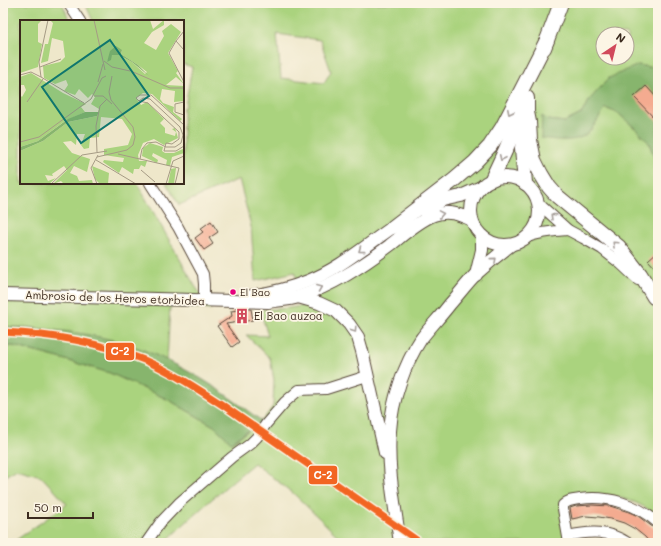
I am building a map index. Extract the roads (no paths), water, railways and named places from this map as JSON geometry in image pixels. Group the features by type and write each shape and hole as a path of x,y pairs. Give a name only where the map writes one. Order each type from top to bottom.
{"highway":[{"path":"492,179 527,98 561,3"},
{"path":"393,227 475,162 490,146 502,128 547,40"},
{"path":"525,183 522,148 527,112 527,98"},
{"path":"527,112 530,124 530,140 534,160 549,187 566,204 619,247 640,274 656,300"}],"main road":[{"path":"498,177 510,177 525,183 536,195 540,212 538,222 534,230 520,242 511,245 496,244 488,241 474,226 472,220 471,211 474,195 485,182 498,177"},
{"path":"226,301 274,292 308,281 330,271 393,227 432,204 461,196 479,188"},
{"path":"226,301 268,302 298,297 331,283 358,268 421,222 434,215 451,213 472,220"},
{"path":"476,275 482,250 482,236"},
{"path":"400,543 391,480 389,450 390,429 398,388 404,372 421,340 476,275 511,245"},
{"name":"Ambrosio de los Heros etorbidea","path":"3,295 226,301"},
{"path":"298,297 319,303 336,311 358,336 391,480"}],"street":[{"path":"68,3 79,20"},
{"path":"151,184 178,227 203,274 204,301"},
{"path":"538,203 568,230 612,256 633,275 656,300"},
{"path":"527,237 539,233 568,230"},
{"path":"146,543 160,524 180,502 232,457 250,444 285,402 299,390 326,390 367,376"},
{"path":"628,543 613,535 603,532 590,532 568,539 563,505 569,500 608,498 626,503 644,512 658,523"}],"place":[{"name":"El Bao","path":"233,292"},
{"name":"El Bao auzoa","path":"242,316"}]}
